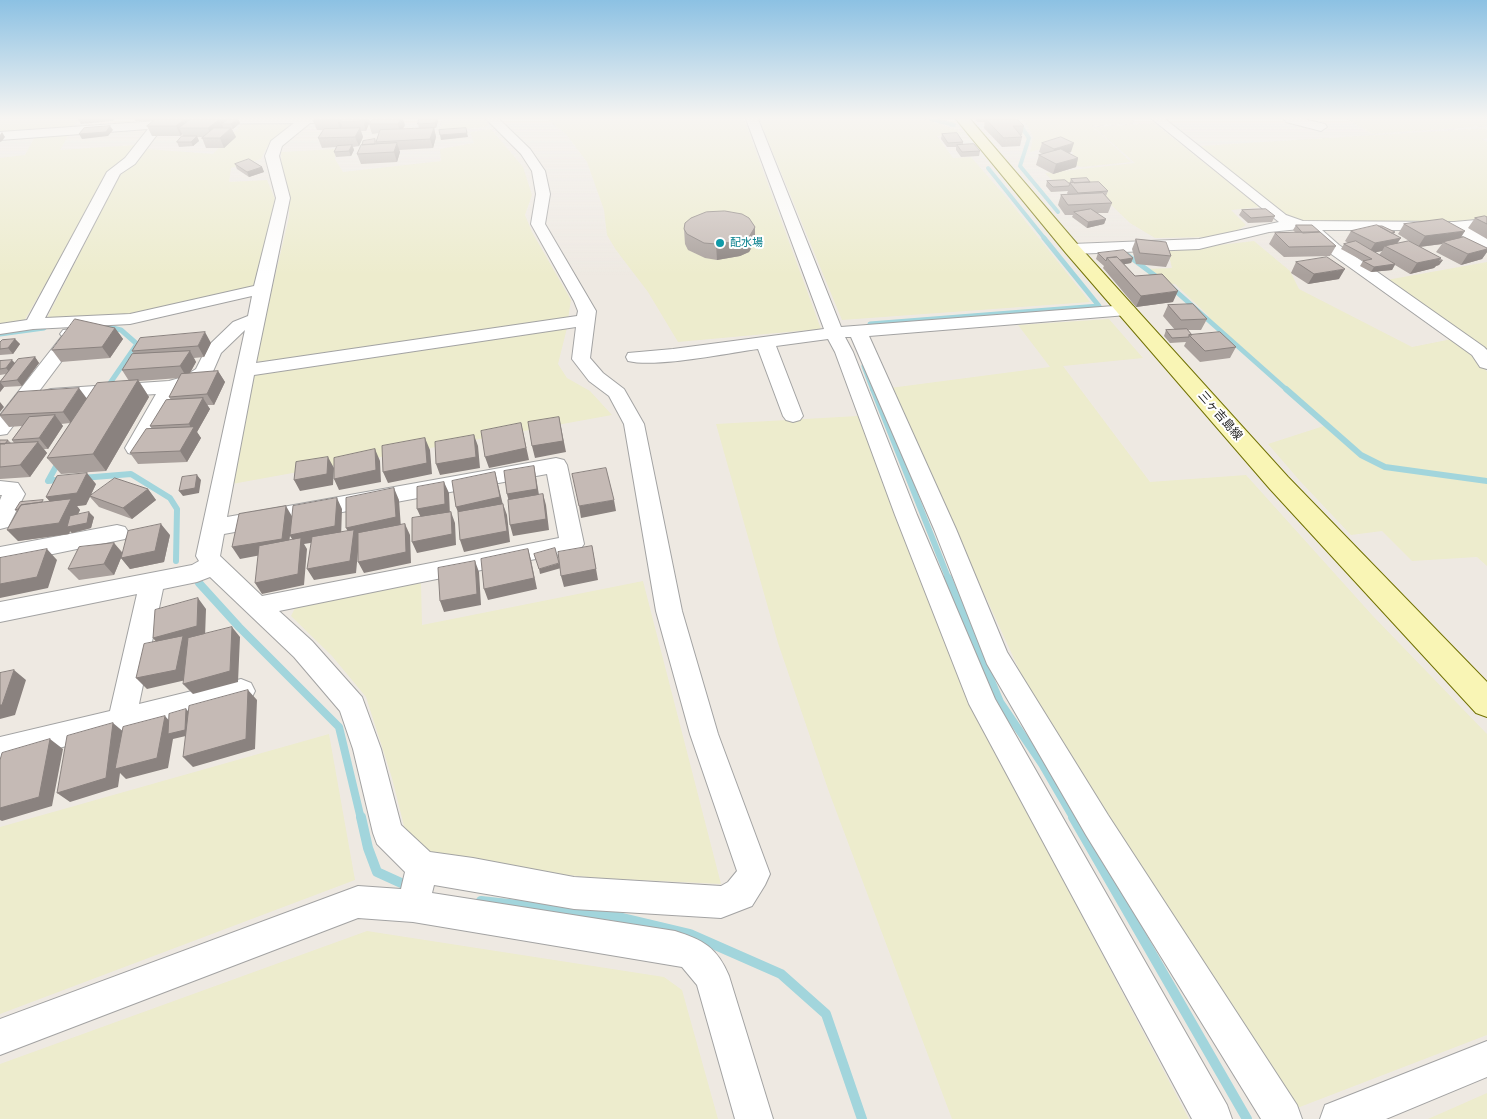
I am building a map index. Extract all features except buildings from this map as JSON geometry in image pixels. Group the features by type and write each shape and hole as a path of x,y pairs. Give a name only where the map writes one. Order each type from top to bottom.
{"main road":[{"name":"三ヶ吉島線","path":"1008,171 1072,248 1286,490 1487,703"}],"street":[{"path":"33,324 115,171"},
{"path":"276,171 283,198 262,289 208,556 213,565 258,606 326,674 352,705 367,749 388,833 422,867 473,874 574,893 722,902 740,894 754,874 704,734 669,611 634,424 617,393 596,377 581,358 587,311 538,224 537,215 544,194 542,179 538,171"},
{"path":"775,171 846,332 944,529 996,656 1097,825 1283,1119"},
{"path":"1223,171 1281,218 1313,229 1332,248 1478,351 1487,363"},
{"path":"1072,248 1199,244 1268,228 1300,225 1454,226 1487,223"},
{"path":"1454,226 1487,244"},
{"path":"0,329 33,324 94,322 130,318 262,289"},
{"path":"635,357 673,355 846,332 1127,310"},
{"path":"24,397 170,387 190,381 204,372 213,351 240,326 257,318"},
{"path":"246,370 585,320"},
{"path":"846,332 844,352 906,515 983,704 1213,1119"},
{"path":"0,340 73,334 0,429"},
{"path":"765,342 793,416"},
{"path":"135,448 170,387"},
{"path":"215,526 556,465 572,544 258,606"},
{"path":"0,488 10,488 14,494 0,521"},
{"path":"0,556 117,532"},
{"path":"0,612 197,573 213,565"},
{"path":"122,720 152,582"},
{"path":"0,750 241,691"},
{"path":"413,906 422,867"},
{"path":"0,1037 358,902 413,906 675,948 693,954 712,976 754,1119"},
{"path":"1338,1119 1487,1059"}],"green space":[{"path":"0,171 111,171 24,321 0,325"},
{"path":"125,171 231,171 229,182 267,180 275,199 255,286 123,316 47,318 118,178"},
{"path":"282,171 524,171 532,195 525,215 532,232 571,300 568,319 263,362 255,361 289,217 289,195"},
{"path":"590,171 763,171 821,329 678,342 648,292 607,235 604,210"},
{"path":"781,171 983,171 1090,302 842,320"},
{"path":"1061,171 1215,171 1260,207 1231,210 1246,225 1236,231 1211,237 1155,238 1130,223 1086,181 1056,184 1045,173"},
{"path":"1231,171 1487,171 1487,219 1450,222 1291,220"},
{"path":"1254,241 1290,271 1299,289 1412,347 1452,339 1474,352 1487,372 1487,566 1477,557 1412,561 1382,531 1351,535 1268,444 1330,424 1208,318 1209,316 1175,284 1149,282 1147,269 1172,268 1168,251"},
{"path":"1487,262 1487,351 1381,281"},
{"path":"1109,319 1143,358 1063,366 1150,482 1246,475 1372,615 1487,734 1487,1035 1292,1110 1043,722 890,388 1050,367 1018,325"},
{"path":"567,328 558,364 567,378 590,391 612,415 232,484 254,375"},
{"path":"858,416 965,694 1189,1119 952,1119 829,792 778,643 716,424"},
{"path":"643,581 721,884 598,878 475,866 425,853 405,830 392,778 366,697 332,656 291,616 296,606 421,583 422,625"},
{"path":"329,734 355,880 0,1014 0,827"},
{"path":"367,931 664,977 682,990 718,1119 0,1119 0,1064"},
{"path":"1487,1093 1487,1119 1428,1119"}],"waterway":[{"path":"991,171 1045,239"},
{"path":"1024,171 1058,212"},
{"path":"870,324 1099,306 1044,238"},
{"path":"1126,254 1161,280"},
{"path":"1170,286 1287,390"},
{"path":"100,325 121,330 137,344 106,389"},
{"path":"0,334 44,328"},
{"path":"864,366 873,390"},
{"path":"873,389 949,580"},
{"path":"1286,389 1361,455 1385,467 1487,481"},
{"path":"59,461 48,481 64,479"},
{"path":"82,478 131,474 170,498 177,509 176,561"},
{"path":"948,578 1000,702 1042,764 1074,819"},
{"path":"199,583 239,627 339,727 361,819"},
{"path":"361,817 368,848 377,872 410,887"},
{"path":"1073,817 1247,1119"},
{"path":"481,901 610,915 690,934 781,974 826,1014 862,1119"}],"place":[{"name":"配水場","path":"720,243"}]}
